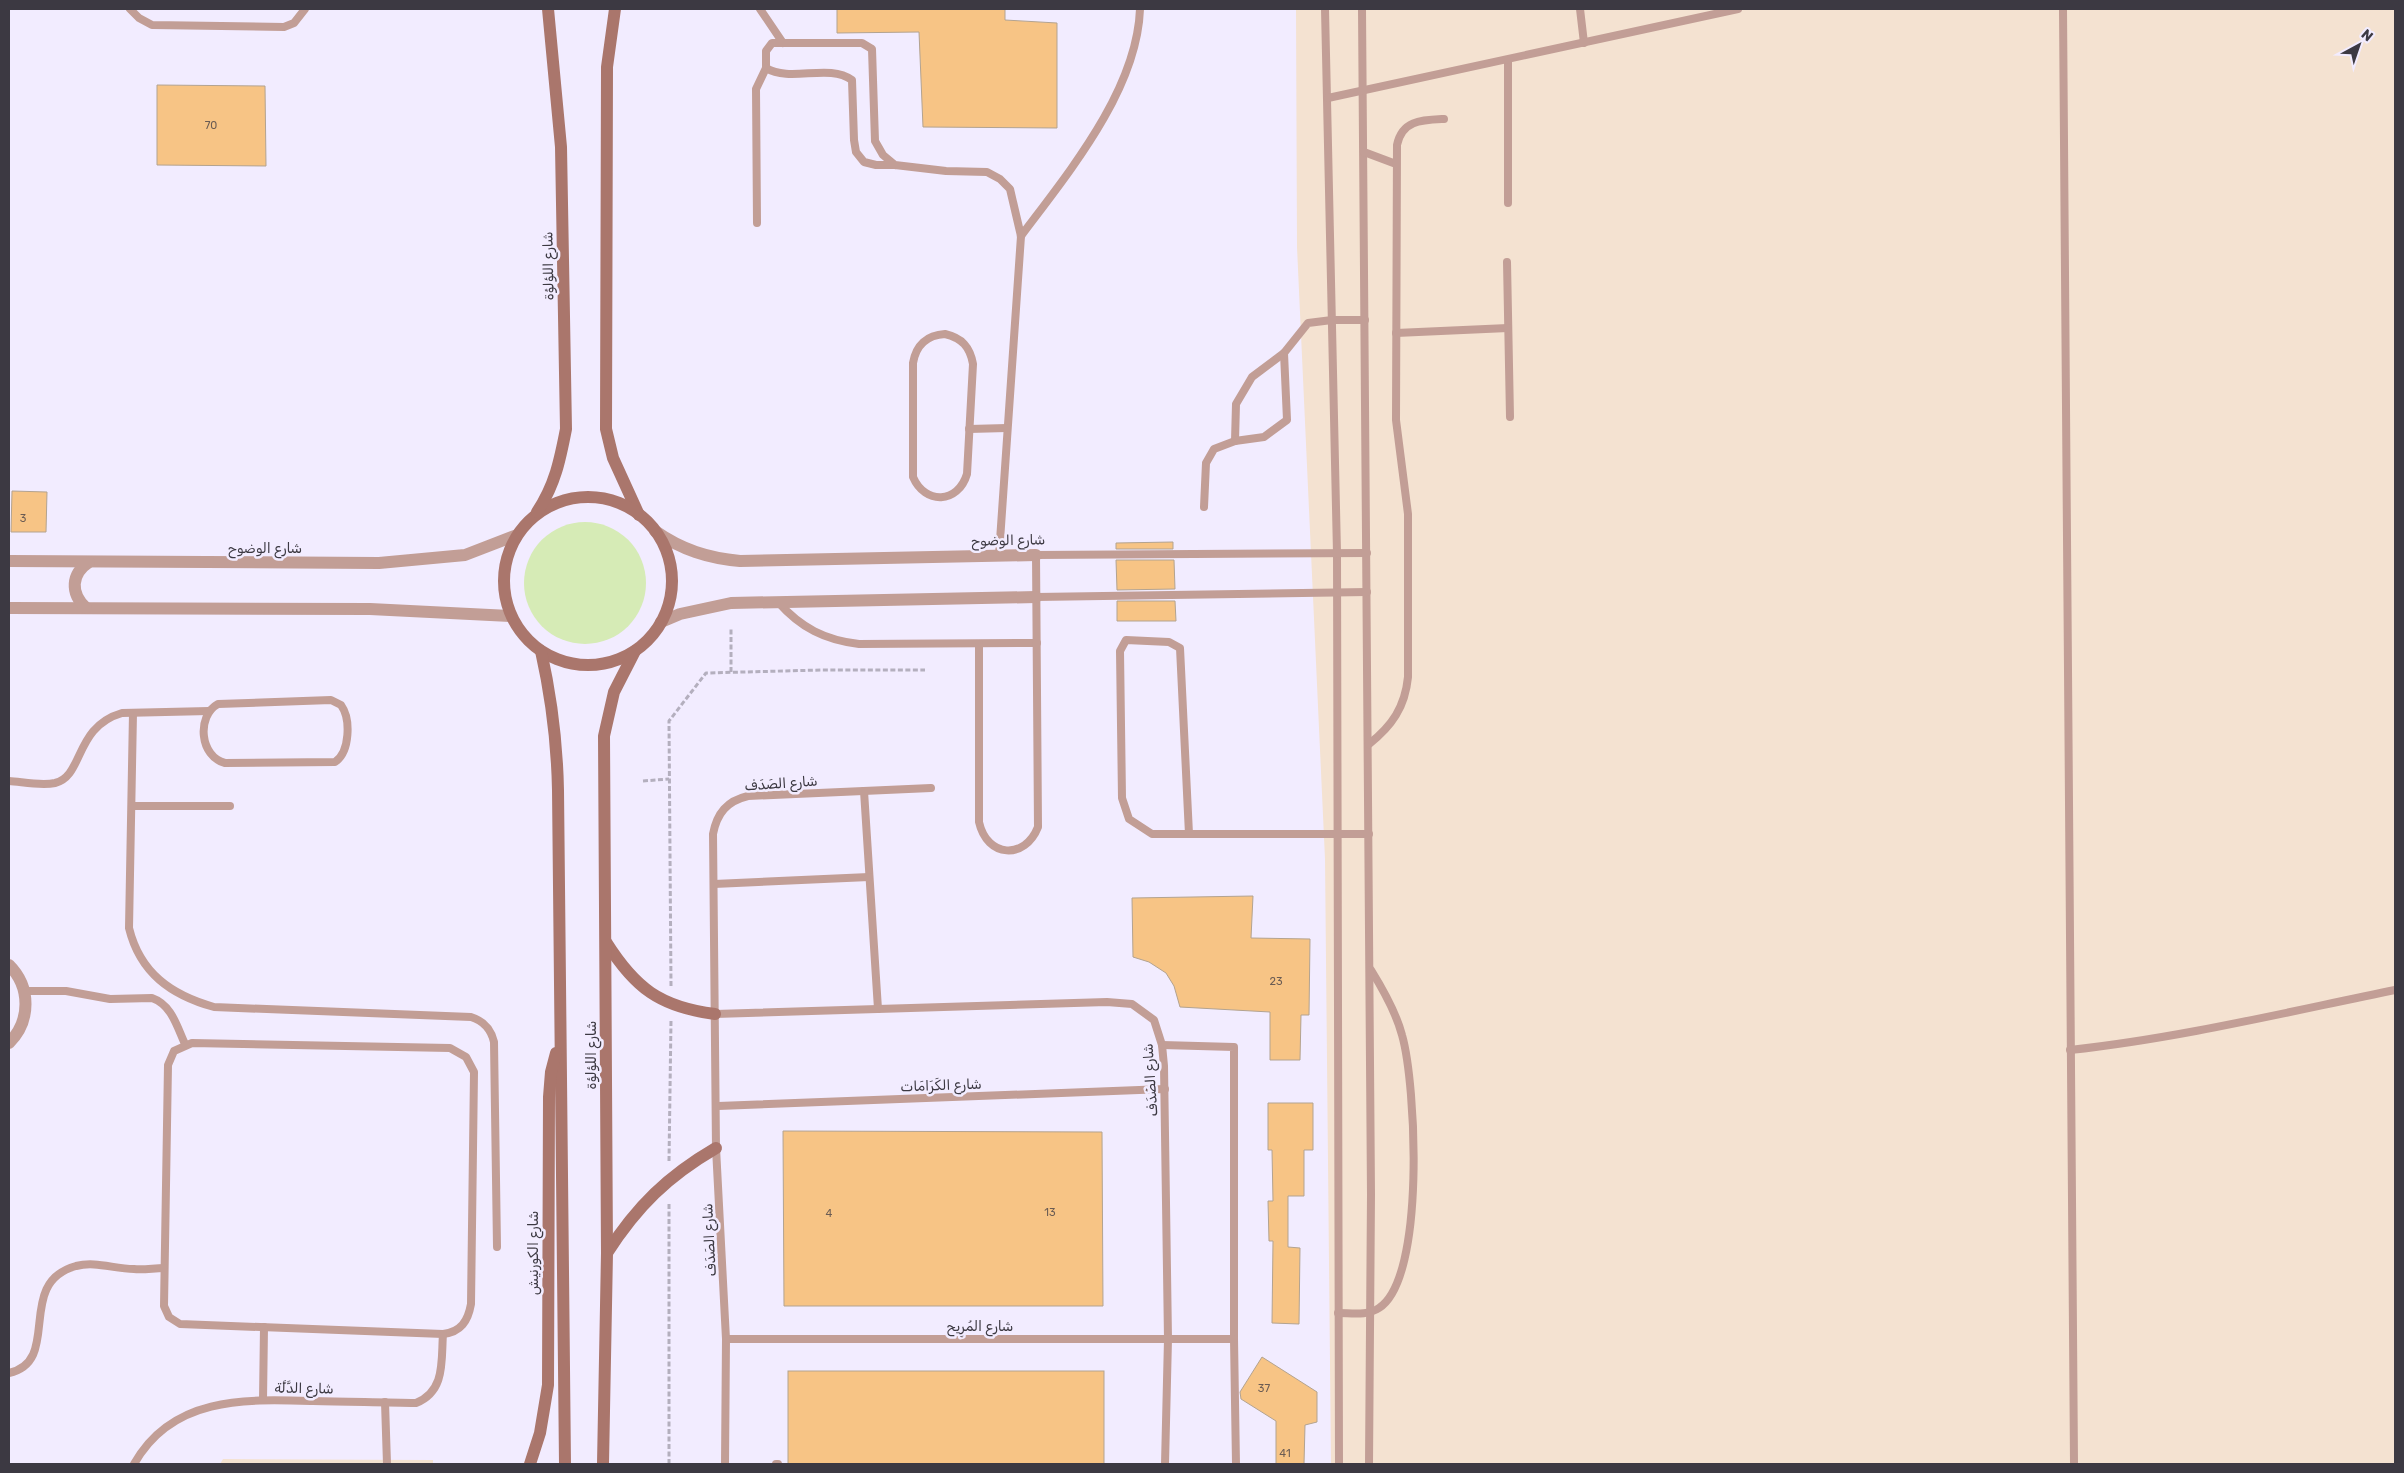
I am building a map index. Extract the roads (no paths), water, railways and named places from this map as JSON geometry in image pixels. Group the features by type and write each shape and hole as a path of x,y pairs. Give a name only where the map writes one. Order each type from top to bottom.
{"street":[{"name":"شارع اللؤلؤة","path":"534,516 550,493 566,429 560,147 548,9"},
{"path":"615,9 607,67 606,429 613,458 639,515"},
{"path":"575,498 597,498 619,504 639,515 655,531 667,552 672,576 670,600 661,622 650,638 635,651 613,662 588,666 563,662 541,651 524,636 511,616 505,596 504,575 508,554 517,535 534,516 554,504 575,498"},
{"name":"شارع الوضوح","path":"655,531 674,544 692,552 718,559 1036,554"},
{"name":"شارع الوضوح","path":"9,561 379,563 465,555 517,535"},
{"path":"86,608 74,593 74,584 76,575 89,562"},
{"path":"661,622 680,614 731,603 1036,597"},
{"path":"9,608 370,609 511,616"},
{"path":"541,651 552,697 556,730 565,1464"},
{"name":"شارع اللؤلؤة","path":"602,1462 607,1253 604,736 614,692 635,651"},
{"path":"605,941 624,970 651,994 678,1006 715,1014"},
{"path":"9,965 20,979 24,991 25,1015 21,1027 9,1043"},
{"name":"شارع الكورنيش","path":"530,1464 540,1433 548,1385 548,1097 551,1072 561,1042"},
{"path":"607,1253 625,1225 646,1200 669,1179 716,1148"}],"lane":[{"path":"130,9 139,18 152,25 284,27 294,23 305,9"},
{"path":"760,9 783,43"},
{"path":"1021,236 1099,126 1121,84 1140,28 1140,9"},
{"path":"1325,9 1337,554 1338,1464"},
{"path":"1362,9 1370,968 1368,1464"},
{"path":"1580,9 1584,43"},
{"path":"1328,98 1738,9"},
{"path":"2063,9 2074,1464"},
{"path":"757,223 756,89 766,68 766,51 772,43 862,43 872,49 875,141 883,155 895,165"},
{"path":"1508,60 1508,203"},
{"path":"766,68 775,74 835,74 845,75 852,80 856,152 864,162 876,165 988,172 1000,179 1010,189 1021,236 999,555"},
{"path":"1369,744 1383,733 1399,713 1407,690 1408,677 1408,514 1396,420 1397,145 1405,128 1416,121 1444,119"},
{"path":"1364,152 1396,164"},
{"path":"1506,262 1510,417"},
{"path":"1234,441 1236,404 1252,377 1284,353 1308,324 1332,320 1365,320"},
{"path":"1396,334 1508,328"},
{"path":"945,334 954,336 961,340 971,355 973,364 969,429 967,474 959,489 952,494 936,498 922,491 913,477 913,363 918,348 930,337 945,334"},
{"path":"1204,507 1206,463 1214,449 1234,441 1264,437 1287,420 1284,353"},
{"path":"969,429 1008,428"},
{"name":"شارع الوضوح","path":"1036,554 1367,553"},
{"path":"979,644 979,822 981,830 990,844 997,848 1013,850 1029,842 1038,827 1036,554"},
{"path":"1036,597 1367,592"},
{"path":"778,602 788,614 814,632 844,642 859,644 1037,643"},
{"path":"1189,834 1180,648 1169,642 1126,640 1120,651 1122,798 1129,819 1152,834 1189,834 1337,834 1369,834"},
{"path":"9,781 51,783 63,780 72,770 87,737 93,729 111,716 133,713 209,711 223,702 331,700 341,705 346,715 346,749 340,759 330,763 219,762 210,755 206,744 204,721 209,711"},
{"path":"133,713 129,928 133,945 142,961 166,986 181,995 214,1007 471,1017 477,1019 488,1028 494,1042 497,1247"},
{"name":"شارع الصَدَف","path":"725,1464 726,1339 716,1148 718,1106 715,1014 715,823 724,808 737,798 748,796 931,788"},
{"path":"864,791 878,1009"},
{"path":"132,806 230,806"},
{"path":"714,884 869,877"},
{"path":"1338,1313 1370,1313 1381,1307 1392,1292 1407,1251 1414,1203 1410,1079 1407,1057 1394,1014 1370,968"},
{"path":"2070,1050 2138,1043 2395,990"},
{"path":"24,991 66,991 110,999 152,998 158,1000 169,1009 185,1044"},
{"name":"شارع الصَدَف","path":"715,1014 1107,1002 1132,1004 1154,1020 1162,1045 1165,1089 1168,1339 1165,1464"},
{"path":"185,1044 440,1047 459,1051 466,1057 474,1072 471,1304 465,1324 452,1333 443,1334 180,1324 174,1322 169,1317 164,1306 168,1065 174,1051 185,1044"},
{"path":"1162,1045 1234,1047 1236,1464"},
{"name":"شارع الكَرَامَات","path":"718,1106 1165,1089"},
{"path":"9,1373 18,1371 32,1359 37,1343 41,1301 49,1285 62,1272 87,1264 134,1269 164,1268"},
{"path":"263,1400 264,1327"},
{"name":"شارع الدَّلَّة","path":"134,1464 157,1435 178,1419 202,1408 228,1402 263,1400 416,1403 430,1395 439,1382 443,1334"},
{"name":"شارع المُرِيح","path":"726,1339 1234,1339"},
{"path":"385,1402 387,1464"}]}
